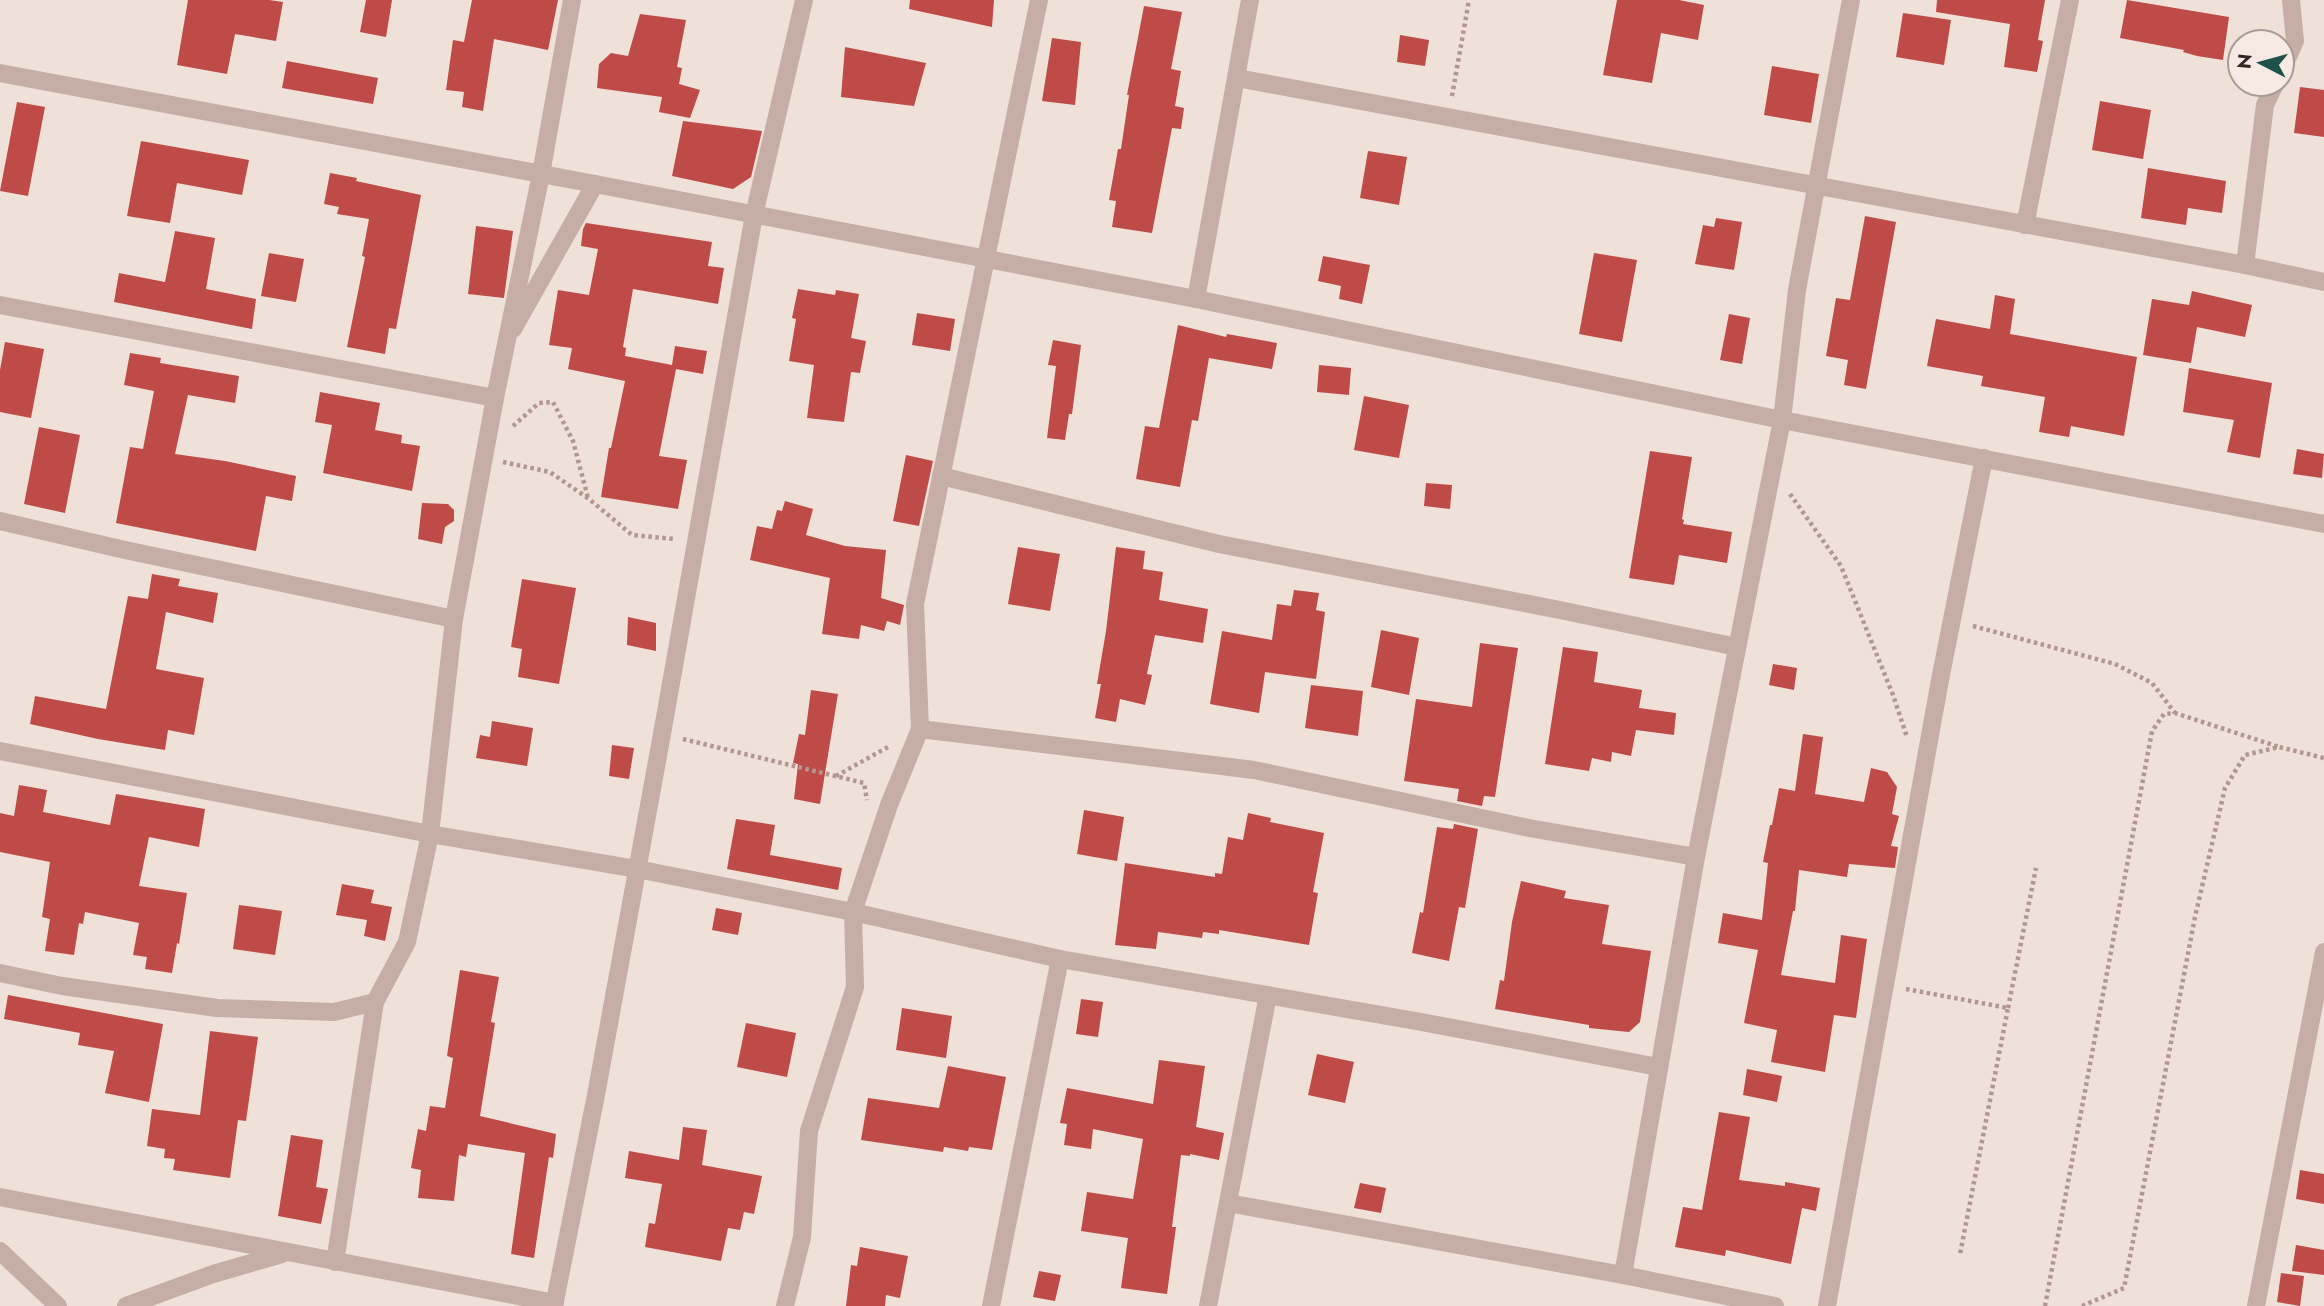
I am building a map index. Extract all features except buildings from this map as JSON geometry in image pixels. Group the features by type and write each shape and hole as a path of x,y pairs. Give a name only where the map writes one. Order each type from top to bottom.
{"street":[{"path":"335,1262 375,1002 407,942 430,834 454,619 495,398 541,174 572,0"},
{"path":"0,1196 335,1262 429,1277 554,1304 596,1096 754,215 804,0"},
{"path":"785,1306 802,1237 809,1131 855,988 853,912 889,806 920,729 915,604 984,259 1040,0"},
{"path":"1196,299 1251,0"},
{"path":"1623,1275 1696,856 1782,420 1797,290 1819,185 1851,0"},
{"path":"2025,225 2070,0"},
{"path":"2291,0 2294,28"},
{"path":"0,73 1196,299 1782,420 2324,524"},
{"path":"1237,78 1819,185 2324,282"},
{"path":"2245,265 2265,105 2268,98"},
{"path":"507,338 595,184"},
{"path":"0,305 495,398"},
{"path":"1827,1306 1984,458"},
{"path":"941,476 1219,544 1737,647"},
{"path":"0,521 125,551 454,619"},
{"path":"920,729 1254,770 1529,828 1696,856"},
{"path":"0,751 430,834 637,869 853,912 1060,959 1658,1067"},
{"path":"2256,1306 2324,952"},
{"path":"991,1306 1060,959"},
{"path":"0,973 62,985 217,1007 334,1012 375,1002"},
{"path":"1209,1306 1268,995"},
{"path":"1228,1203 1623,1275 1775,1306"},
{"path":"0,1251 58,1306"},
{"path":"126,1306 213,1274 287,1252"}],"path":[{"path":"1449,117 1469,0"},
{"path":"511,428 539,403 553,401 573,441 589,499"},
{"path":"484,458 550,472 589,499 632,535 696,542"},
{"path":"1773,469 1841,566 1893,695 1909,744"},
{"path":"1952,620 2115,664 2152,683 2175,713"},
{"path":"2045,1306 2152,731 2164,715 2175,713 2280,747 2324,758"},
{"path":"836,776 920,729"},
{"path":"662,734 864,783 869,808"},
{"path":"2082,1306 2124,1288 2195,917 2225,788 2245,755 2280,747"},
{"path":"1960,1254 2036,868"},
{"path":"1885,985 2008,1007"}]}
